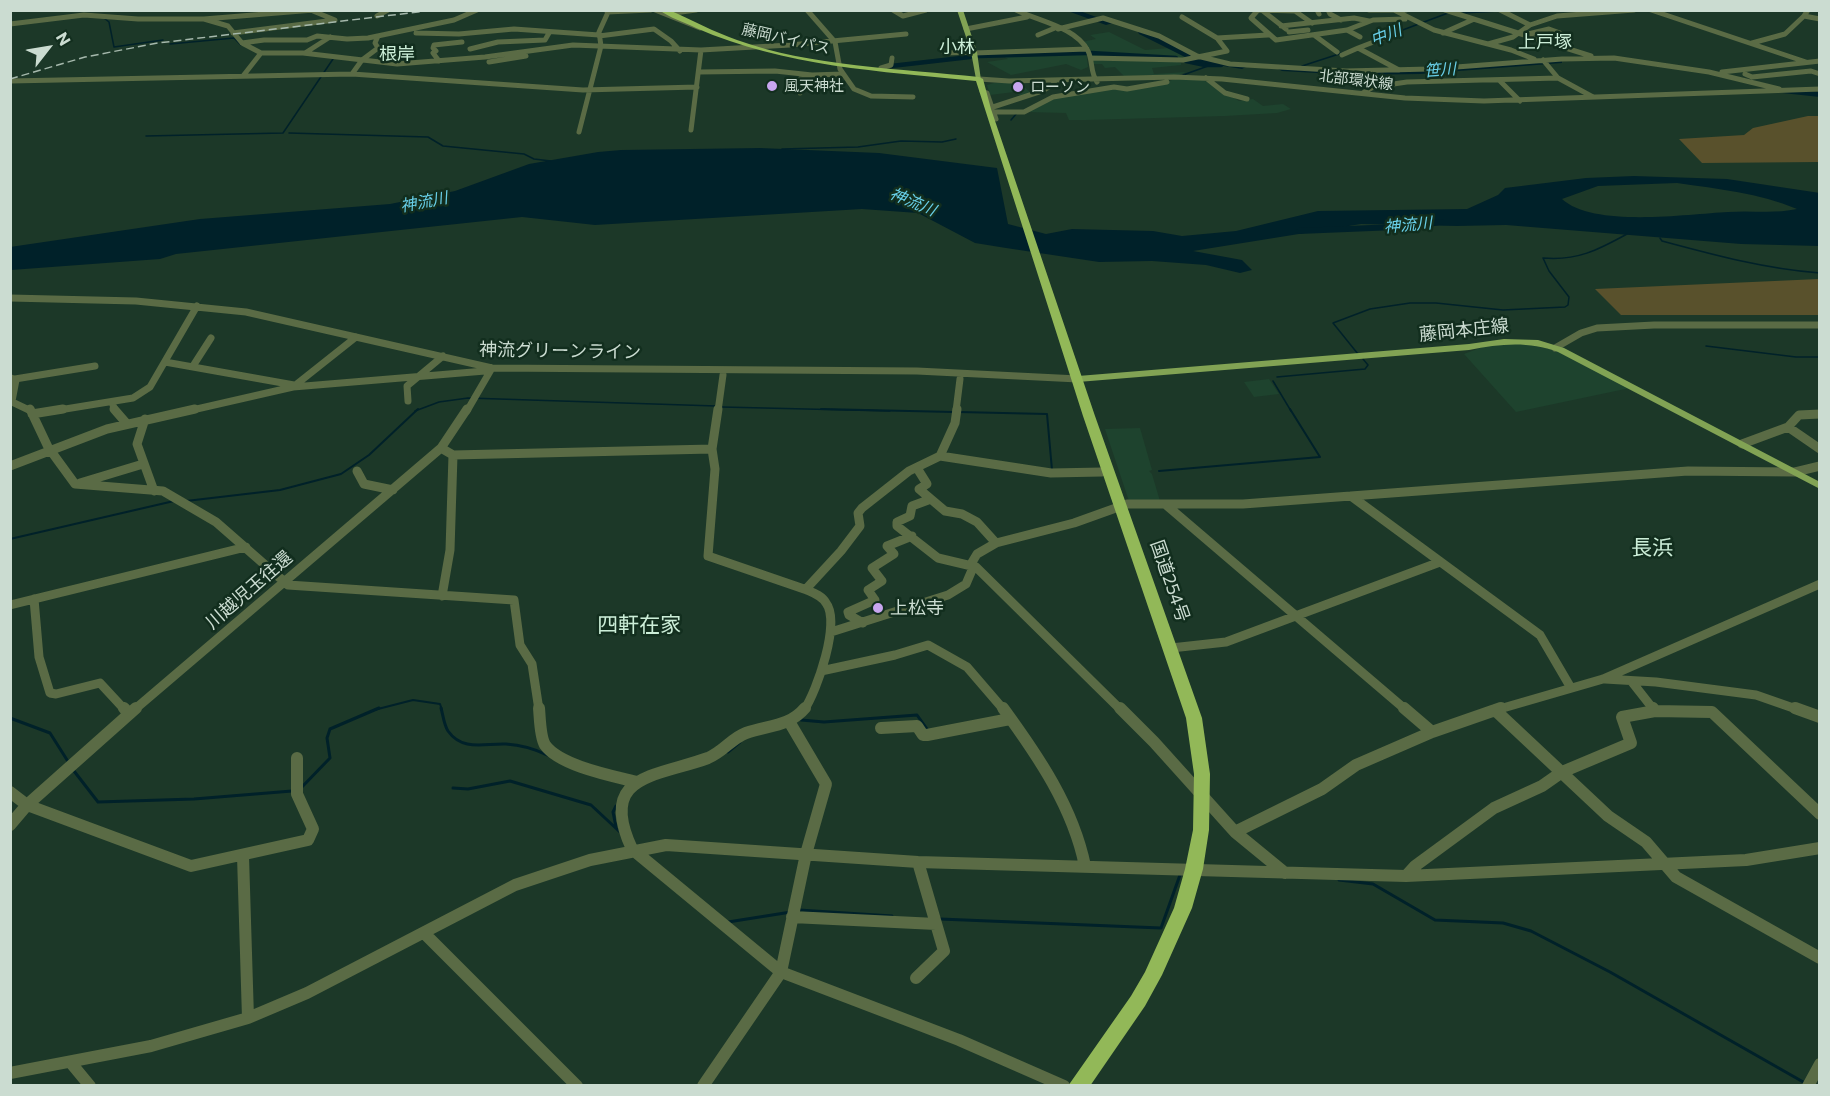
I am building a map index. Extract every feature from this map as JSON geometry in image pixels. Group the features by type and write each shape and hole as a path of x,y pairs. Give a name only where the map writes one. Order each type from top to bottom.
{"highway":[{"name":"藤岡バイパス","path":"662,10 751,47 838,64 980,79"},
{"name":"藤岡バイパス","path":"838,64 980,79"},
{"name":"国道254号","path":"980,79 982,91 994,115 1077,377 1194,718 1202,774 1201,830 1194,869 1183,908 1154,975 1078,1086"}],"main road":[{"path":"960,10 980,79"},
{"name":"藤岡本庄線","path":"1077,377 1469,347 1499,340 1536,342 1555,348 1820,486"}],"street":[{"path":"10,26 104,10"},
{"path":"186,20 193,10"},
{"path":"241,17 245,10"},
{"path":"242,43 264,40 307,40 317,36 353,40 454,20 477,10"},
{"path":"579,132 601,46 600,25 608,11 650,10"},
{"path":"655,10 684,24 701,28"},
{"path":"672,12 696,10"},
{"path":"807,10 816,24 838,48 838,64 855,90 866,96 913,97"},
{"path":"893,10 904,15 926,10"},
{"path":"1016,10 1074,37 1087,49 1094,79 1101,89"},
{"path":"1328,10 1360,37"},
{"path":"1369,10 1406,10"},
{"path":"1445,10 1596,58"},
{"path":"1500,10 1530,25"},
{"path":"1522,34 1530,25 1557,16 1634,10"},
{"path":"1651,10 1806,63"},
{"path":"56,11 57,18"},
{"path":"84,15 186,20 314,11 335,20 233,33"},
{"path":"268,28 314,11"},
{"path":"378,13 388,11"},
{"path":"1312,23 1295,11 1260,11 1251,18 1276,40 1314,35 1369,21 1405,20"},
{"path":"1260,11 1297,38"},
{"path":"1279,11 1296,24"},
{"path":"1394,11 1405,20 1443,33 1543,61 1557,78 1595,98"},
{"path":"672,12 691,20 701,28"},
{"path":"125,18 135,13"},
{"path":"284,13 282,15 284,18 292,20"},
{"path":"1752,43 1785,33 1806,13 1820,17"},
{"path":"966,29 1028,17"},
{"path":"1090,58 1183,60 1227,51 1217,38 1182,17"},
{"path":"1281,26 1340,19 1359,18 1369,21"},
{"path":"204,19 228,26 242,43 261,53 305,53 397,64 417,70 439,63 514,59 550,48 568,46 701,50 906,34 899,27"},
{"path":"414,29 412,27 422,19"},
{"path":"1038,35 1056,28 1100,19 1157,39 1192,58 1241,65 1327,71 1400,70 1596,58 1648,61 1717,73 1779,90 1820,89"},
{"path":"1443,33 1472,20"},
{"path":"1012,26 1036,21"},
{"path":"1289,32 1350,27"},
{"path":"401,32 461,33 514,29 599,35 651,29 659,32 680,51"},
{"path":"1488,44 1549,29 1560,33 1542,39"},
{"path":"633,36 659,32"},
{"path":"461,33 462,42 484,59"},
{"path":"470,49 482,44 545,40 549,33"},
{"path":"568,46 567,41 571,33"},
{"path":"1217,38 1268,34"},
{"path":"1314,35 1339,53 1384,38"},
{"path":"305,53 332,36"},
{"path":"352,74 362,60 378,48 375,43 378,36"},
{"path":"439,63 433,53 436,51 433,48 434,45 462,42"},
{"path":"1358,48 1400,70"},
{"path":"944,53 1087,49"},
{"path":"691,130 701,50"},
{"path":"243,76 261,53"},
{"path":"881,68 891,65 892,58"},
{"path":"1717,73 1820,61"},
{"path":"1067,80 1090,67"},
{"path":"1738,70 1752,77 1811,71 1820,74"},
{"path":"699,72 775,71 812,75 843,74"},
{"path":"774,80 775,71"},
{"path":"10,81 352,74 590,90 697,87"},
{"path":"800,93 800,79 812,75"},
{"path":"994,115 1024,112 1053,97 1101,89 1145,87 1172,80 1174,77"},
{"path":"1206,78 1238,100 1247,99"},
{"name":"北部環状線","path":"980,79 1206,78 1262,81 1439,100 1520,101 1779,90"},
{"path":"1363,93 1373,87 1407,82 1557,78"},
{"path":"994,115 1042,91 1054,84 1055,80"},
{"path":"1500,81 1520,101"},
{"path":"982,91 987,93 994,115"},
{"name":"神流グリーンライン","path":"10,298 105,299 197,306 276,318 492,368 917,371 1077,377"},
{"path":"32,414 133,398 150,387 197,306"},
{"path":"1555,348 1581,333 1597,328 1654,325 1820,325"},
{"path":"165,362 293,386 356,337"},
{"path":"193,366 211,338"},
{"path":"408,401 406,386 443,356"},
{"path":"95,366 13,378 11,402 30,409 51,451 75,484 163,491 216,522 288,585 514,600 520,645 532,664 544,744 550,752 596,771 637,782"},
{"path":"10,466 107,429 293,386 492,368"},
{"name":"川越児玉往還","path":"10,825 27,805 129,714 441,448 458,425 492,368"},
{"path":"723,375 712,449 715,469 708,556 806,589 823,598 827,603 831,632 821,671 805,709 790,723 747,733 736,738 718,753 637,782 624,796 621,809 622,825 632,849 781,972 959,1040 1064,1086"},
{"path":"806,589 841,551 860,526 858,513 917,468 939,456 955,423 960,379"},
{"path":"112,402 115,412 127,424"},
{"path":"1742,444 1788,427 1799,415 1820,414"},
{"path":"145,419 137,444 154,491"},
{"path":"1788,427 1820,449"},
{"path":"441,448 453,455 712,449"},
{"path":"442,596 450,550 453,455"},
{"path":"939,456 1051,473 1102,472"},
{"path":"75,484 143,464"},
{"path":"831,632 960,589 966,584 972,570 971,564 977,554 996,543 1074,523 1121,505 1244,504 1688,471 1795,472 1820,466"},
{"path":"917,468 927,483 919,489 945,511 962,514 977,522 996,543"},
{"path":"357,471 364,484 393,490"},
{"path":"1352,496 1540,635 1571,688"},
{"path":"931,499 912,506 910,516 897,522 897,526 938,558 971,564 1089,676 1154,742 1234,832 1285,873"},
{"path":"1165,504 1432,732"},
{"path":"863,623 849,615 848,612 875,600 868,590 882,582 872,568 894,554 887,546 912,536"},
{"path":"10,605 246,547"},
{"path":"1171,648 1226,642 1440,562"},
{"path":"1234,832 1322,789 1356,765 1432,732 1495,710 1603,679 1820,584"},
{"path":"34,599 39,657 50,693 56,694 100,683 129,714"},
{"path":"821,671 895,655 928,645 940,654 970,669 1010,719 1068,813 1079,838 1085,866"},
{"path":"1603,679 1656,682 1755,695 1820,717"},
{"path":"1632,682 1656,711"},
{"path":"1495,710 1608,816 1628,826 1676,877 1820,958"},
{"path":"1406,876 1414,866 1494,808 1542,786 1562,772 1631,742 1622,717 1656,711 1712,712 1820,814"},
{"path":"880,728 917,726 923,735 927,735 1010,719"},
{"path":"703,1086 781,972 806,854 826,784 790,723"},
{"path":"10,792 27,805 191,866 308,840 313,829 297,794 297,758"},
{"path":"10,1073 151,1046 248,1018 307,993 425,934 487,898 515,885 546,873 632,849 683,845 918,862 1406,876 1746,860 1820,848"},
{"path":"243,856 248,1018"},
{"path":"916,978 944,951 918,862"},
{"path":"792,917 936,924"},
{"path":"425,934 577,1086"},
{"path":"70,1063 90,1086"},
{"path":"1808,1086 1820,1064"}],"shaded area":[{"path":"1109,32 1145,50 1169,48 1186,58 1092,56 1082,42 1096,39 1090,35"},
{"path":"1034,51 1086,51 1088,67 1081,70 1066,64 1011,75 987,62 1008,59 1001,55 1033,55"},
{"path":"1093,59 1174,61 1181,65 1152,68 1154,74 1186,72 1179,75 1124,76 1115,67 1105,68 1102,64 1092,64"},
{"path":"1175,79 1204,80 1239,101 1253,99 1263,106 1283,104 1291,109 1277,113 1225,116 1086,120 1069,120 1066,113 1027,112 1047,100 1113,87 1155,86"},
{"path":"1020,83 1032,94 1022,97 1014,92 990,95 987,85"},
{"path":"1808,116 1819,116 1819,162 1702,163 1679,139 1744,135 1753,128"},
{"path":"1819,279 1819,315 1621,315 1595,289"},
{"path":"1523,343 1555,350 1630,388 1516,412 1464,354 1485,346"},
{"path":"1269,379 1279,394 1254,397 1244,382"},
{"path":"1140,428 1152,470 1149,471 1160,501 1129,501 1105,429"}],"water":[{"path":"760,148 879,153 997,168 1008,224 1046,234 1072,229 1153,231 1182,236 1236,231 1318,211 1467,209 1498,195 1505,188 1586,178 1634,176 1727,179 1820,193 1819,246 1741,244 1506,225 1361,224 1193,251 1242,260 1252,270 1240,273 1206,265 1152,261 1099,262 975,243 918,213 862,209 595,225 522,217 176,254 160,259 11,270 10,247 200,219 390,204 455,191 529,164 621,150","holes":["1677,183 1753,195 1797,209 1642,217 1618,216 1595,214 1576,208 1562,199 1598,186"]}],"waterway":[{"name":"笹川","path":"1068,10 1109,23"},
{"name":"中川","path":"1463,13 1499,11"},
{"name":"中川","path":"1384,37 1448,13"},
{"path":"104,18 109,22 114,47 163,40"},
{"name":"笹川","path":"1142,32 1196,59 1242,67"},
{"path":"170,44 234,38 241,45"},
{"path":"979,56 1086,53"},
{"path":"1091,53 1176,58"},
{"name":"中川","path":"1302,66 1342,53"},
{"path":"891,66 970,57"},
{"path":"146,136 283,133 333,59"},
{"name":"笹川","path":"1186,61 1205,65 1221,65"},
{"name":"笹川","path":"1282,69 1386,73 1490,68 1559,61"},
{"path":"1183,75 1208,66 1223,65"},
{"name":"笹川","path":"1773,90 1820,95"},
{"path":"1011,120 1017,113"},
{"path":"289,133 428,137 443,146 524,154 534,159 551,161"},
{"path":"782,149 858,147 901,141 942,142 956,139"},
{"name":"神流川","path":"1299,231 1420,226 1441,222"},
{"path":"1358,354 1333,323 1370,309 1410,303 1436,303 1503,310 1565,307 1568,305 1569,297 1549,271 1543,258 1577,256 1627,234"},
{"path":"1660,238 1662,241 1740,261 1820,273"},
{"path":"1706,346 1796,357 1820,357"},
{"path":"1277,377 1365,369 1368,365 1363,359"},
{"path":"1273,381 1291,411"},
{"path":"416,410 439,402 468,398 716,406"},
{"path":"722,407 890,411"},
{"path":"821,409 953,412"},
{"path":"1159,471 1320,457 1290,409"},
{"path":"186,501 280,490 341,474 369,455 416,410"},
{"path":"959,412 1047,414 1052,470"},
{"path":"10,539 174,501"},
{"path":"375,710 413,700 440,704 442,710"},
{"path":"375,710 379,708"},
{"path":"441,708 448,731 460,742 475,745 517,745 547,755"},
{"path":"300,789 330,758 327,738 330,729 375,710"},
{"path":"801,720 824,722 917,715 927,729"},
{"path":"10,718 50,733 69,763"},
{"path":"728,752 740,742"},
{"path":"74,771 98,802 194,799 292,791"},
{"path":"453,788 468,789 510,781 591,805 620,832"},
{"path":"616,806 613,812 616,827"},
{"path":"940,919 1161,928 1180,875"},
{"path":"1339,880 1373,884 1435,920 1503,923 1531,931 1610,972 1805,1083"},
{"path":"799,910 892,916"},
{"path":"728,922 791,912"}],"railway":[{"path":"10,79 85,57 158,43 435,10"}],"place":[{"name":"風天神社","path":"772,86"},
{"name":"ローソン","path":"1018,87"},
{"name":"上松寺","path":"878,608"}],"district":[{"name":"上戸塚","path":"1545,42"},
{"name":"小林","path":"957,47"},
{"name":"根岸","path":"397,54"},
{"name":"長浜","path":"1652,548"},
{"name":"四軒在家","path":"639,625"}]}
